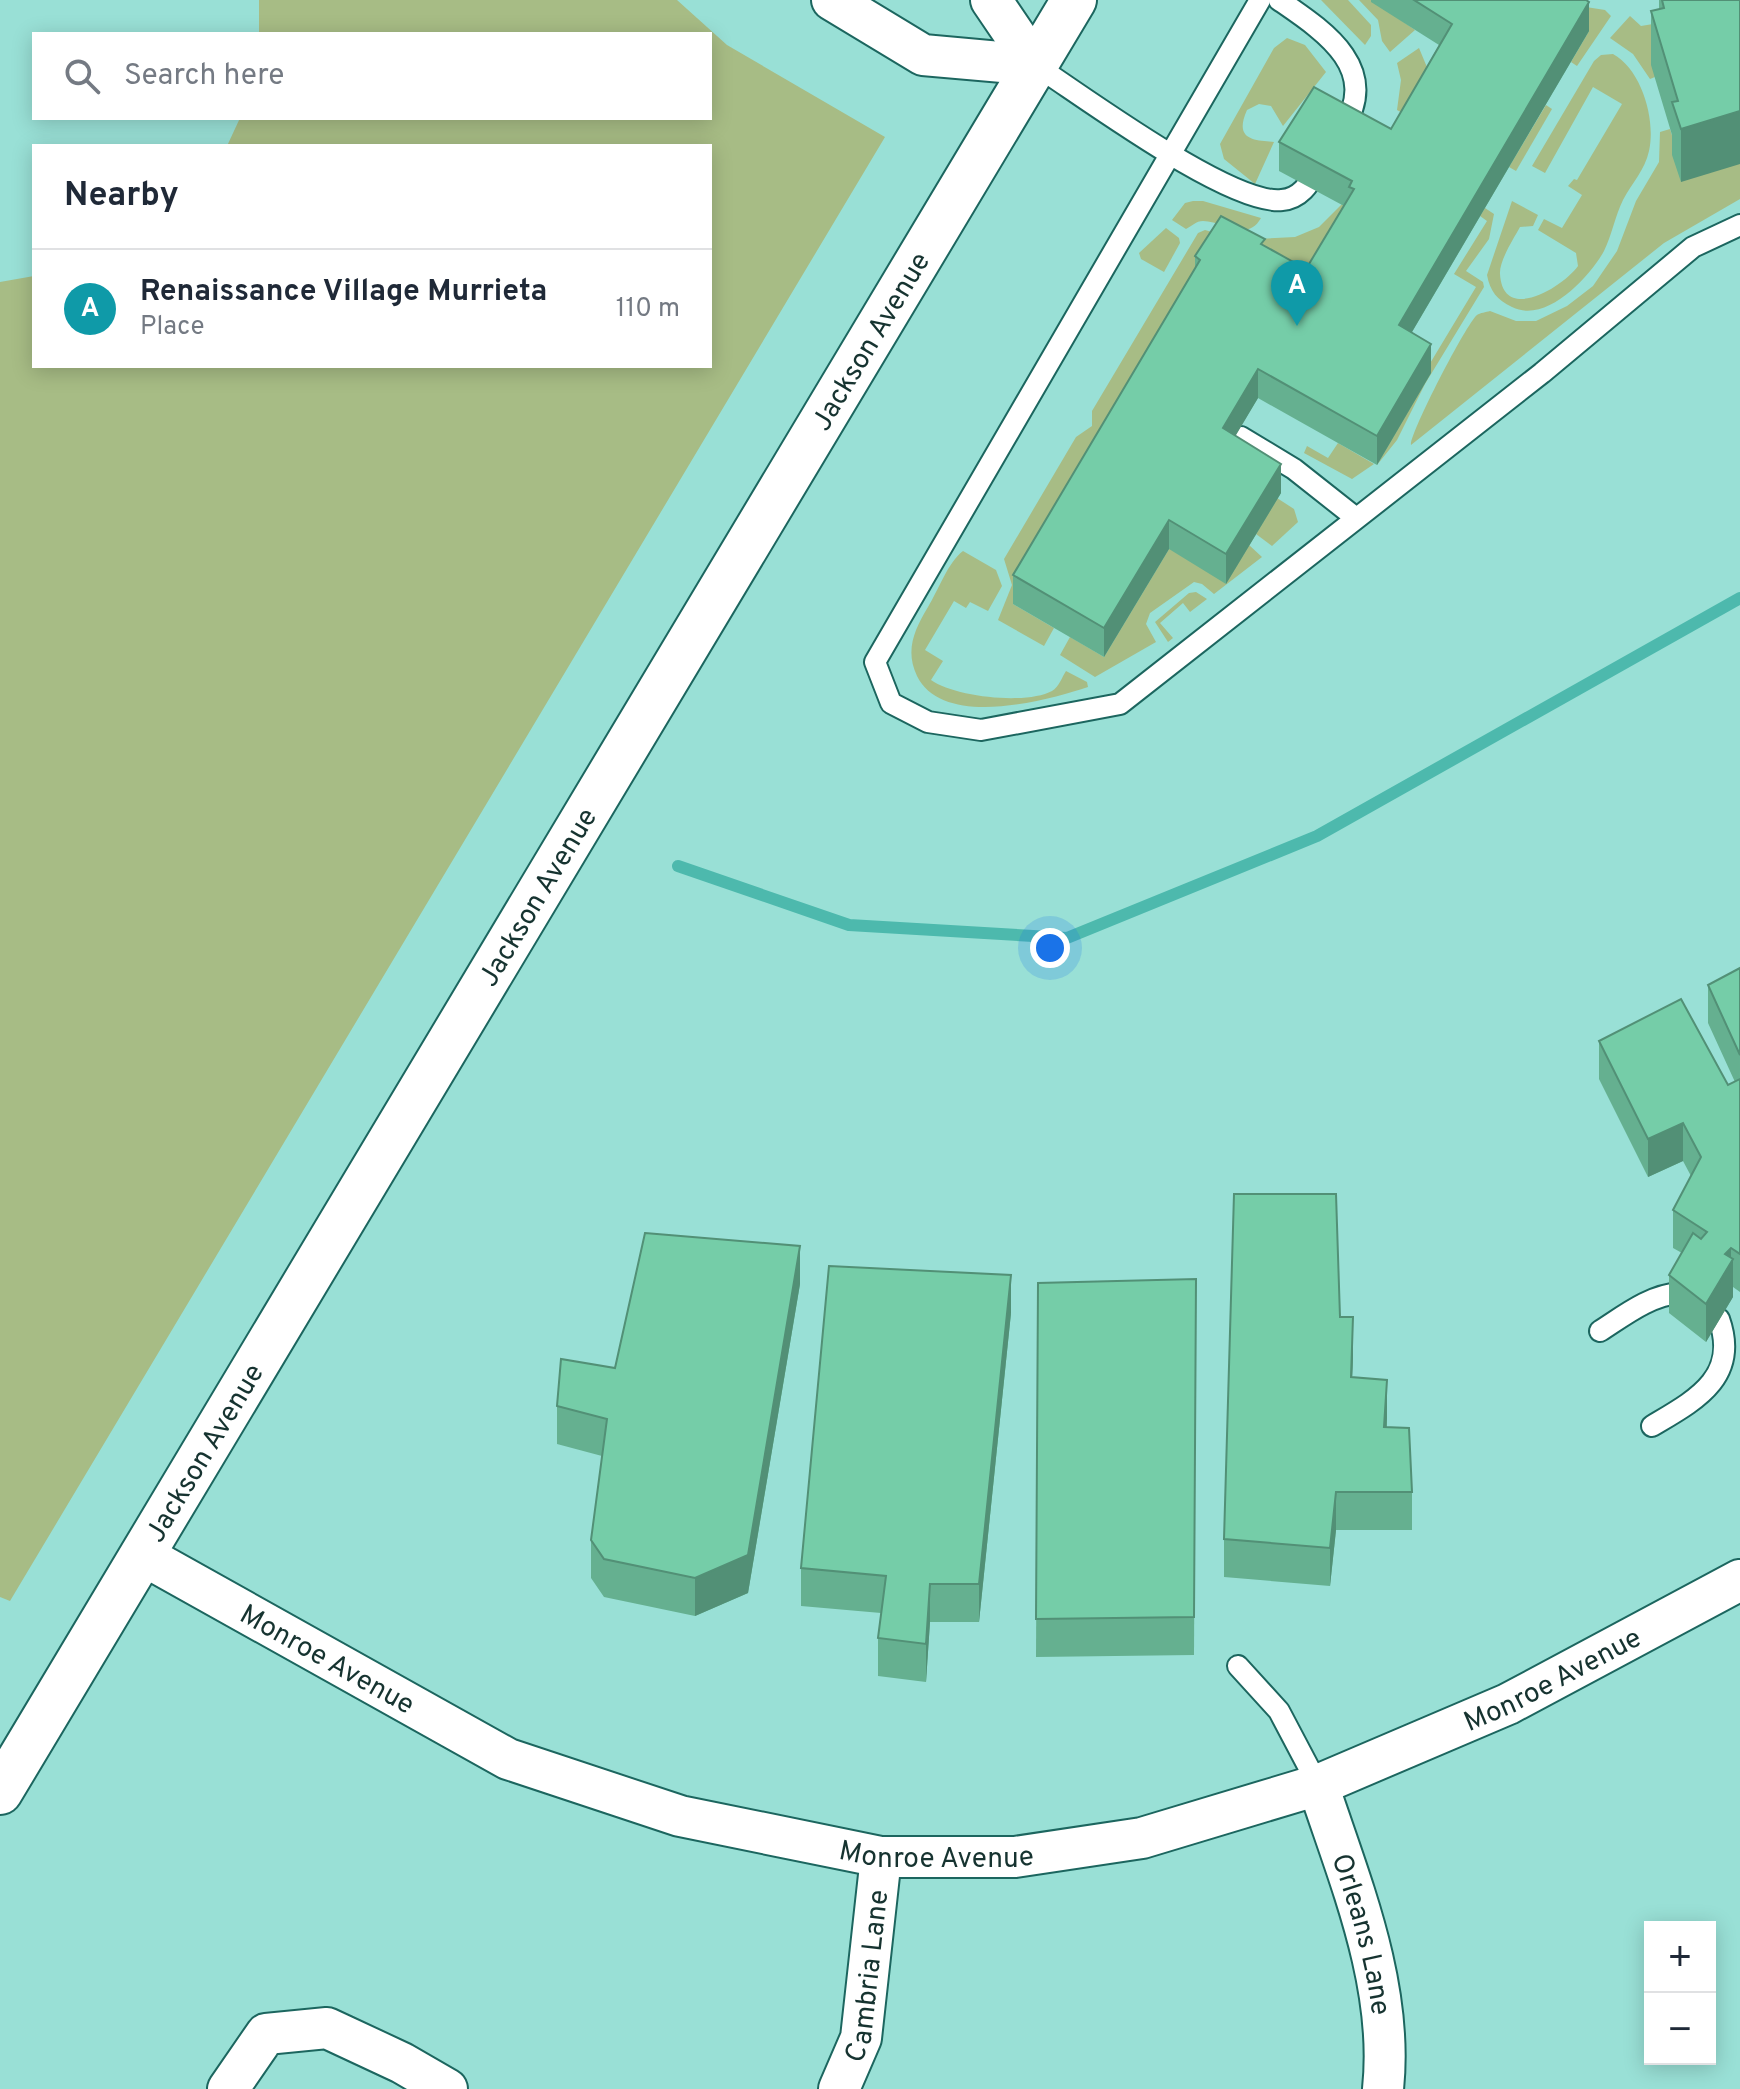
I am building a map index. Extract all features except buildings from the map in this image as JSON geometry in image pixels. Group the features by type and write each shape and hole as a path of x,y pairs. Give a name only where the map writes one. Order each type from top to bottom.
{"main road":[{"name":"Jackson Avenue","path":"0,1792 468,1016 1074,0"}],"street":[{"path":"832,0 923,55 1035,65"},
{"path":"991,0 1035,65"},
{"name":"Monroe Avenue","path":"141,1554 508,1759 680,1816 881,1857 1015,1857 1142,1838 1318,1785 1508,1704 1739,1583"},
{"name":"Orleans Lane","path":"1318,1785 1365,1925 1379,1996 1383,2089"},
{"name":"Cambria Lane","path":"839,2089 861,2038 881,1857"},
{"path":"228,2089 266,2034 327,2028 402,2063 447,2089"}],"lane":[{"path":"1260,0 875,662 891,703 928,722 981,730 1120,704 1542,373 1693,247 1740,225"},
{"path":"1035,65 1217,180 1251,195 1284,200 1302,193 1351,116 1356,103 1354,81 1341,47 1322,29 1279,0"},
{"path":"1241,437 1294,469 1356,518"},
{"path":"1600,1331 1649,1301 1664,1294 1680,1293"},
{"path":"1652,1426 1702,1397 1728,1367 1730,1345 1719,1319"},
{"path":"1238,1666 1279,1711 1318,1785"}],"green space":[{"path":"259,0 677,0 727,45 885,137 10,1601 0,1597 0,282 32,276 32,368 712,368 712,144 228,144 239,120 712,120 712,32 259,32"},
{"path":"1321,0 1348,0 1371,25 1371,36 1365,45"},
{"path":"1359,0 1372,0 1415,30 1390,52 1382,41 1378,20"},
{"path":"1586,7 1605,10 1611,16 1577,66 1571,62 1589,31"},
{"path":"1630,16 1641,26 1665,22 1655,77 1650,79 1633,54 1610,38"},
{"path":"1287,38 1305,45 1326,72 1283,126 1271,106 1259,104 1247,110 1243,128 1248,137 1274,142 1255,184 1224,159 1220,144 1274,48"},
{"path":"1419,48 1429,72 1413,119 1397,110 1401,80 1397,63"},
{"path":"1613,54 1632,72 1644,97 1651,139 1647,158 1623,200 1604,251 1588,274 1552,304 1525,311 1512,307 1495,294 1487,275 1512,201 1538,215 1533,226 1520,227 1502,263 1500,274 1504,289 1511,297 1522,299 1548,291 1578,266 1576,253 1538,230 1544,219 1562,228 1582,195 1568,186 1574,179 1577,180 1622,104 1593,87 1545,173 1532,166 1594,61 1601,55"},
{"path":"1546,105 1552,109 1516,171 1509,167"},
{"path":"1670,129 1678,154 1740,164 1740,199 1664,243 1411,445 1439,380 1477,315 1490,311 1516,321 1536,321 1567,306 1593,286 1617,251 1636,201 1659,162 1660,132"},
{"path":"1203,201 1261,218 1249,229 1203,221 1186,229 1172,220 1185,203"},
{"path":"1342,204 1352,210 1354,218 1013,604 1054,628 1044,646 998,620 1012,585 1004,559 1076,437 1092,426 1092,411 1198,233 1205,230 1239,240 1295,237 1319,227"},
{"path":"1485,208 1494,214 1489,239 1466,271 1483,282 1484,287 1425,384 1397,440 1377,465 1430,373 1426,370 1476,287 1454,274 1487,221 1480,216"},
{"path":"1166,228 1179,238 1180,243 1164,272 1141,259 1139,253"},
{"path":"1338,443 1374,464 1352,479 1304,453 1307,446 1328,458"},
{"path":"1277,498 1294,509 1298,522 1272,546 1256,534"},
{"path":"1249,545 1262,557 1214,594 1202,584 1194,582 1150,613 1146,624 1156,642 1095,677 1060,655 1070,637 1104,657 1169,549"},
{"path":"963,551 996,570 1002,586 988,611 970,602 966,608 954,601 925,650 943,661 931,680 973,695 1026,698 1052,691 1066,671 1087,682 1088,687 1047,699 996,707 949,702 930,692 913,667 913,641 948,569"},
{"path":"1196,592 1207,599 1190,612 1183,603 1160,623 1173,638 1168,642 1155,622 1189,593"}],"waterway":[{"path":"678,866 849,925 1067,938 1317,836 1740,598"}],"place":[{"name":"Renaissance Village Murrieta","path":"1297,326"}]}
